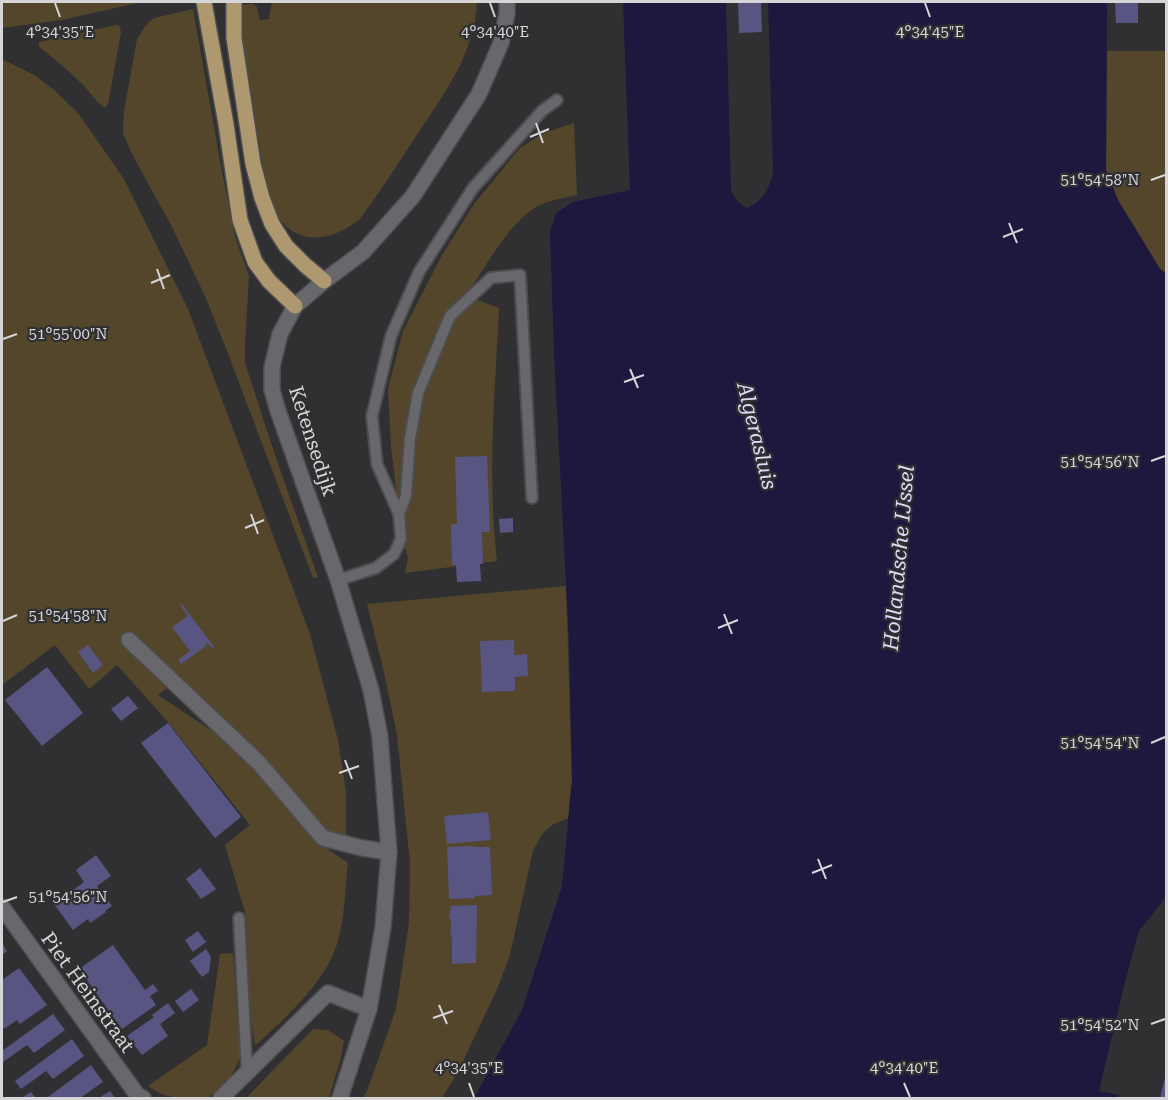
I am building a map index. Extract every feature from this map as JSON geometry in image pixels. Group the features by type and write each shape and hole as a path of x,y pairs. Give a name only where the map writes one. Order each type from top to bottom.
{"main road":[{"path":"204,2 226,124 240,220 255,262 269,281 295,306"},
{"path":"234,2 234,38 253,164 262,198 272,224 286,246 324,281"}],"street":[{"name":"Ketensedijk","path":"340,1098 369,1010 383,927 389,852 380,737 371,690 338,580 278,411 272,390 272,367 280,334 295,306 363,252 413,196 442,152 479,94 501,43 507,2"},
{"path":"129,640 259,763 323,838 389,852"},
{"name":"Piet Heinstraat","path":"2,907 138,1096 143,1098"},
{"path":"221,1098 328,993 369,1010"}],"lane":[{"path":"338,580 376,568 394,554 401,539 399,514 377,464 372,416 391,336 418,272 473,188 542,111 557,100"},
{"path":"399,514 406,496 410,438 418,393 450,316 491,278 520,275 532,498"},
{"path":"239,918 247,1072"}],"shaded area":[{"path":"2,2 142,2 62,20 2,28"},
{"path":"272,2 477,2 470,40 445,92 359,220 332,235 307,237 295,233 276,214 268,200 241,31 240,5 253,4 257,7 260,20 269,19"},
{"path":"193,9 235,237 249,276 245,363 318,577 313,578 205,296 123,133 124,111 137,39 146,25 154,18"},
{"path":"119,25 121,32 108,104 105,108 56,60 39,47 39,42"},
{"path":"1107,51 1166,51 1166,273 1160,269 1118,200 1106,170"},
{"path":"2,59 36,76 78,113 124,179 188,309 310,634 338,740 346,792 346,836 331,834 181,677 158,695 218,735 269,780 320,844 348,863 343,919 334,953 305,997 255,1046 251,1020 246,916 225,845 250,825 167,721 117,665 89,689 55,645 2,685"},
{"path":"574,123 577,195 546,203 526,214 498,247 466,296 499,308 492,466 497,561 405,573 408,558 402,537 391,447 388,389 403,331 442,255 474,204 520,148 544,133"},
{"path":"566,586 572,780 568,818 552,825 542,834 533,851 510,955 498,987 458,1072 442,1098 363,1098 396,1009 409,923 410,863 397,735 367,604"},
{"path":"233,953 240,1058 230,1078 208,1098 176,1098 155,1091 148,1086 207,1045 220,954"},
{"path":"313,1029 328,1030 344,1041 329,1098 246,1098"}],"water":[{"path":"623,2 726,2 731,189 737,200 747,208 764,194 773,172 768,2 1107,2 1106,170 1118,200 1160,269 1166,273 1166,893 1163,901 1139,931 1125,982 1099,1091 1119,1095 1117,1098 474,1098 522,1010 562,886 572,780 569,642 550,232 556,213 573,202 630,190"}],"building":[{"path":"738,2 761,2 762,32 739,33"},
{"path":"1115,2 1138,2 1138,23 1116,23"},
{"path":"487,456 490,532 482,532 481,581 457,582 456,565 452,565 451,524 457,524 455,457"},
{"path":"513,518 513,532 500,533 499,519"},
{"path":"182,604 214,647 212,648 208,643 181,664 178,660 190,651 172,627 188,616 180,605"},
{"path":"514,640 514,655 527,654 528,676 515,677 515,691 482,692 480,641"},
{"path":"88,645 103,665 93,673 78,652"},
{"path":"47,667 83,713 42,746 5,700"},
{"path":"128,696 138,708 121,721 111,709"},
{"path":"168,723 241,817 215,838 141,743"},
{"path":"488,812 491,840 447,844 444,816"},
{"path":"447,847 490,847 492,895 449,899"},
{"path":"96,855 111,876 97,886 112,906 90,923 88,919 73,930 54,904 84,882 76,870"},
{"path":"200,868 216,889 201,899 186,879"},
{"path":"477,905 476,963 452,964 449,916 451,906"},
{"path":"198,931 206,942 193,952 185,940"},
{"path":"2,943 7,951 2,955"},
{"path":"113,945 145,990 153,984 158,991 150,996 156,1005 122,1029 79,969"},
{"path":"206,949 211,957 209,972 202,977 190,961"},
{"path":"19,968 47,1005 20,1024 17,1020 4,1029 2,1025 2,980"},
{"path":"191,989 199,1000 183,1012 175,1001"},
{"path":"168,1003 175,1013 160,1024 168,1036 142,1055 127,1036 154,1017 152,1015"},
{"path":"53,1014 65,1030 34,1053 27,1045 3,1062 2,1051"},
{"path":"72,1039 84,1056 53,1079 46,1071 21,1089 15,1081"},
{"path":"91,1065 103,1082 80,1098 48,1097"},
{"path":"1166,1074 1166,1098 1160,1098"},
{"path":"110,1091 115,1098 99,1098"},
{"path":"31,1092 36,1098 21,1098"}],"water label":[{"name":"Algerasluis","path":"757,436"},
{"name":"Hollandsche IJssel","path":"899,558"}]}
